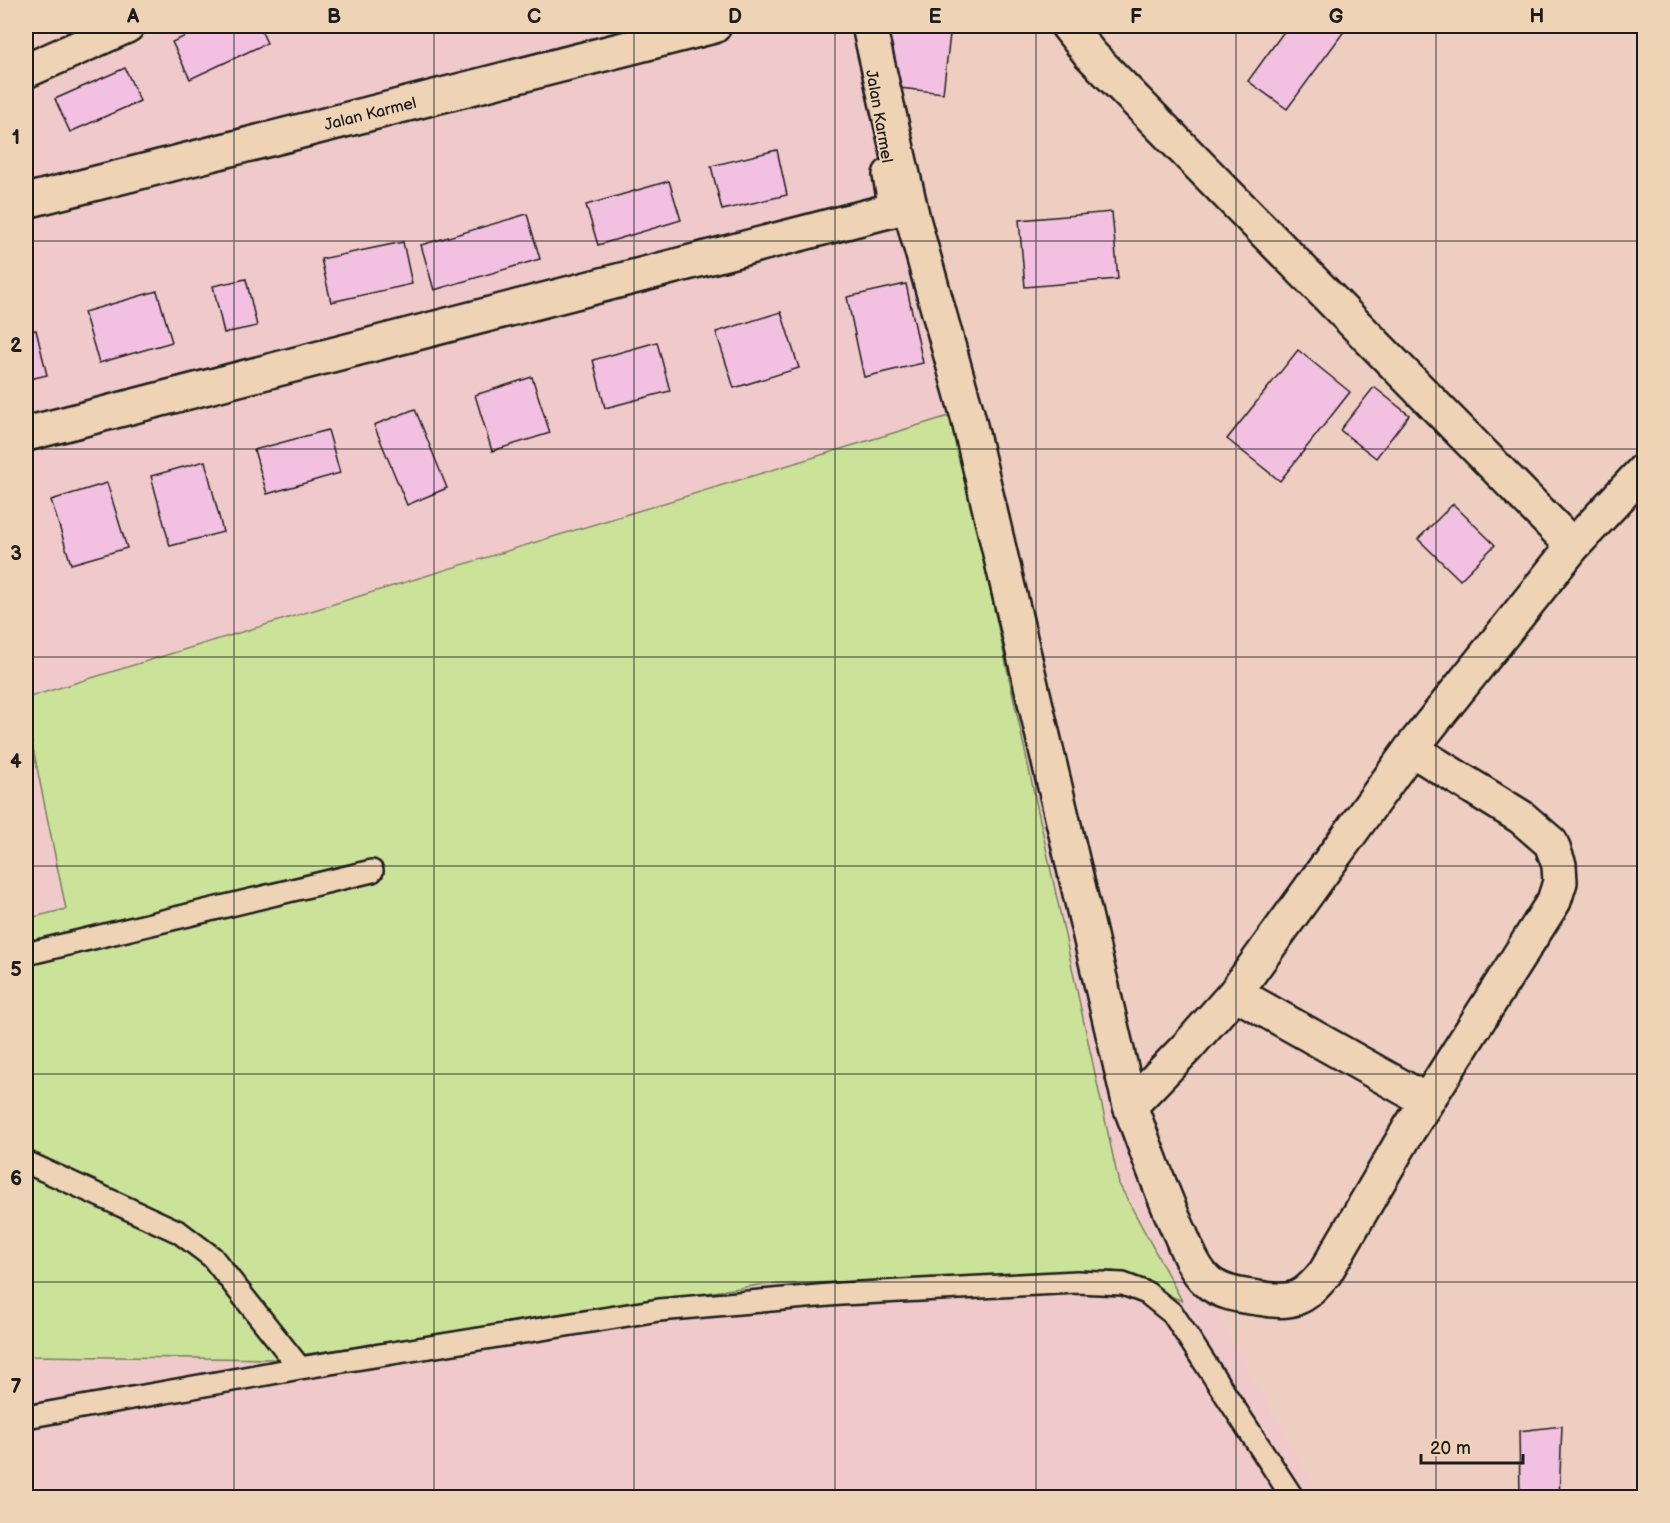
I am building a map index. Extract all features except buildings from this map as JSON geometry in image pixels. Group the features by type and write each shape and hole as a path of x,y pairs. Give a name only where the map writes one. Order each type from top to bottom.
{"street":[{"path":"26,71 127,26"},
{"name":"Jalan Karmel","path":"26,201 714,26"},
{"name":"Jalan Karmel","path":"26,434 896,209 869,54 862,36 854,26"},
{"path":"869,26 913,219 968,417 1130,1106 1168,1207 1197,1269 1207,1282 1220,1289 1261,1299 1286,1300 1301,1297 1325,1273 1427,1101 1554,901 1560,882 1559,865 1551,843 1521,817 1411,749"},
{"path":"1068,26 1090,54 1573,546"},
{"path":"1130,1106 1235,993 1411,749 1573,546 1644,470"},
{"path":"1235,993 1427,1101"}],"lane":[{"path":"26,954 372,871"},
{"path":"26,1162 179,1232 212,1257 300,1368"},
{"path":"26,1418 300,1368 659,1310 841,1294 1077,1282 1123,1284 1147,1293 1173,1314 1293,1497"}],"shaded area":[{"path":"175,26 875,26 1143,1181 1321,1497 26,1497 26,94"}],"green space":[{"path":"952,415 1119,1184 1182,1301 1113,1271 759,1285 274,1359 26,1356 26,919 66,909 26,714 26,698"}]}
